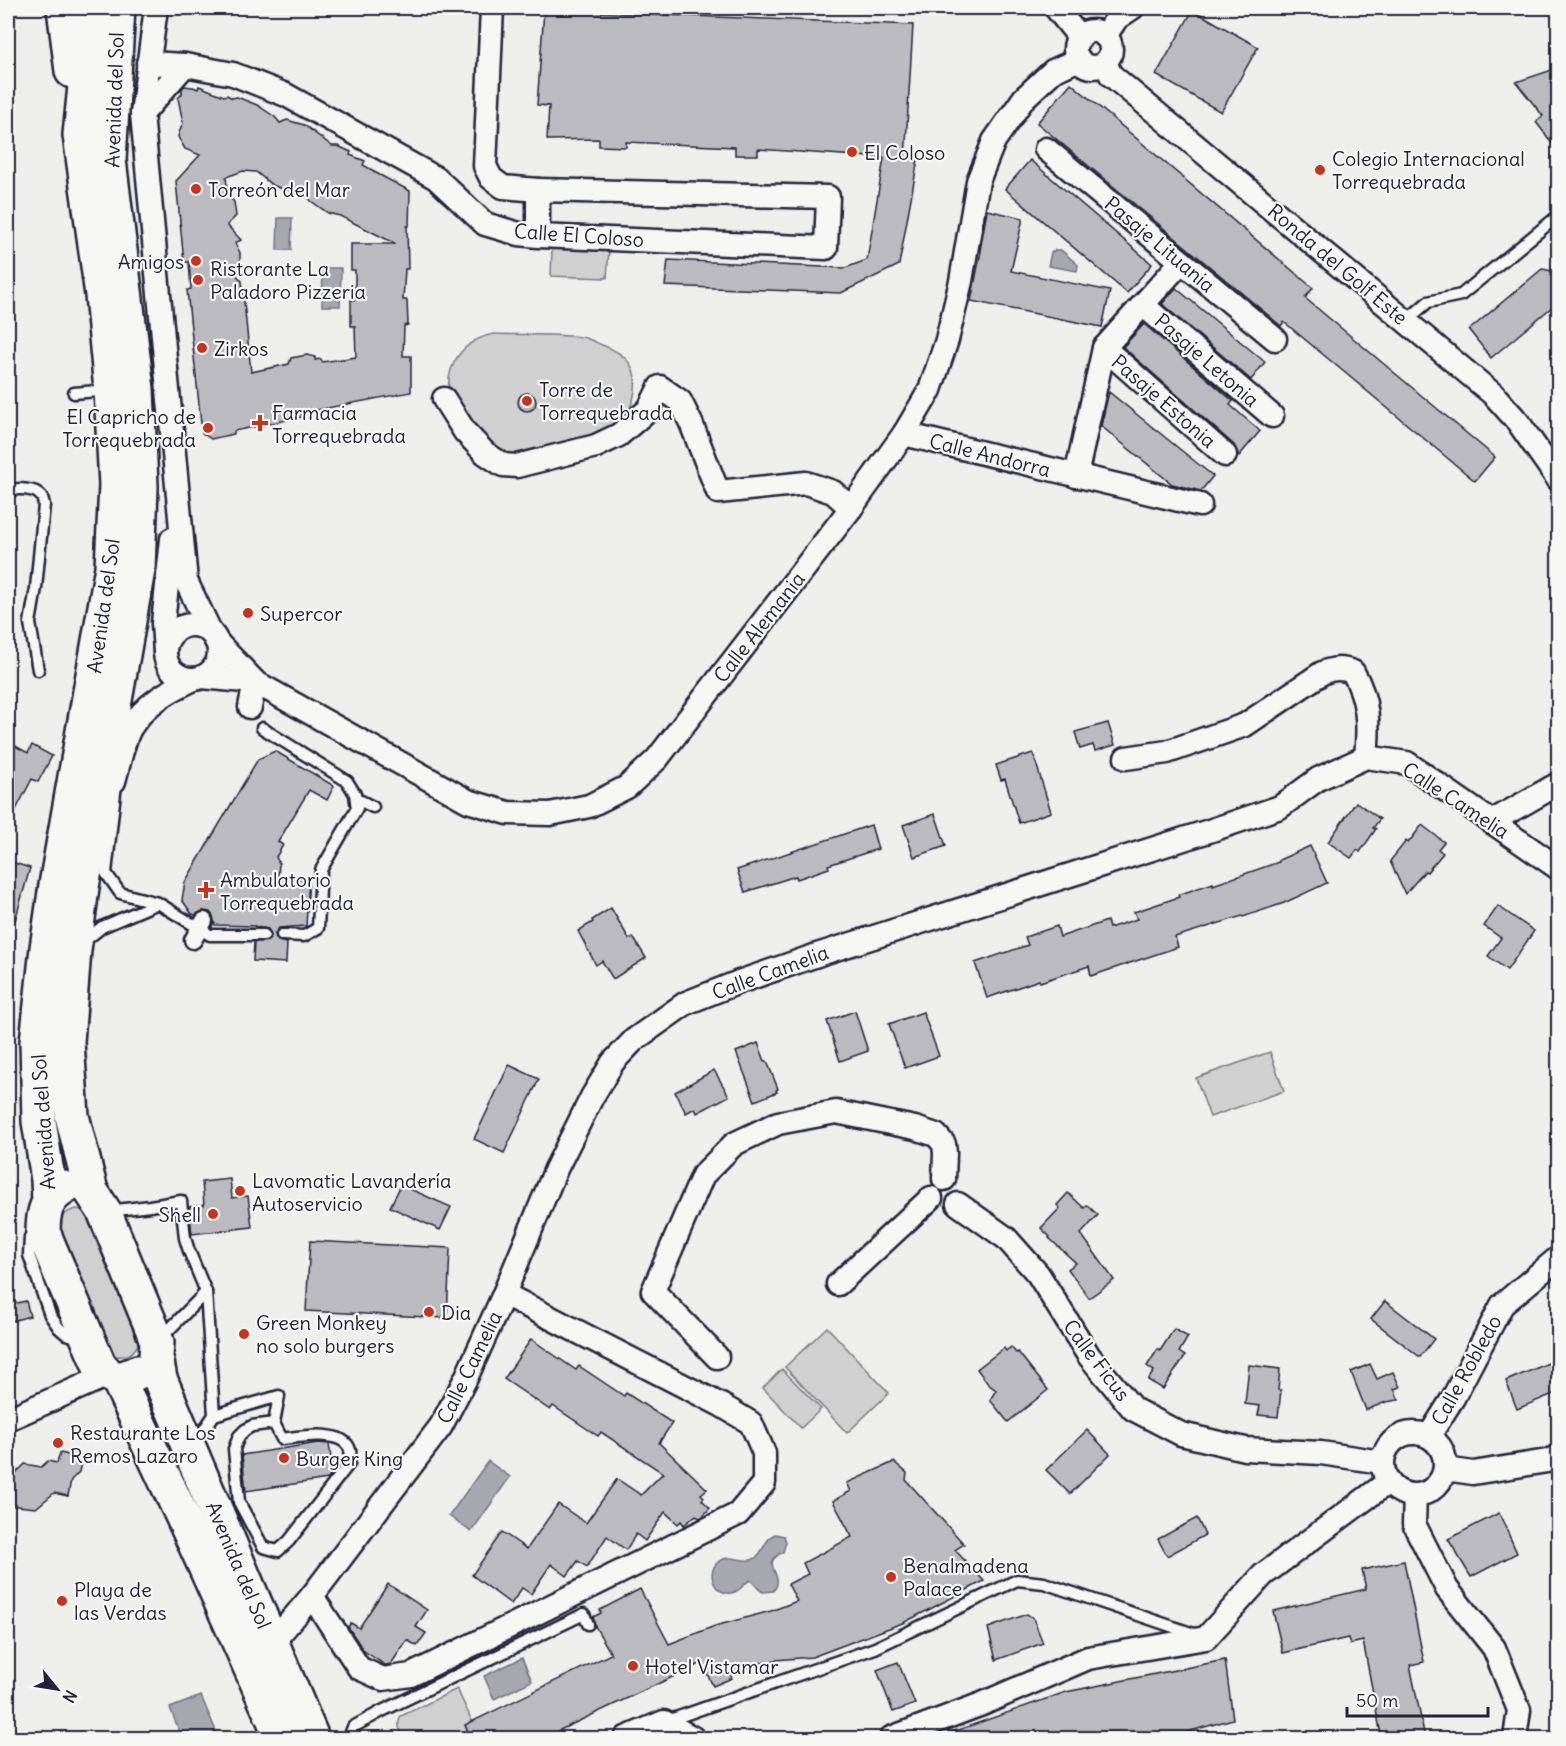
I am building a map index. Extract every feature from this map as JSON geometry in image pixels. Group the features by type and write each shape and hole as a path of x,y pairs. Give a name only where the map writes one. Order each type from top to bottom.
{"main road":[{"path":"64,8 81,135"},
{"name":"Avenida del Sol","path":"93,8 81,135 102,296 111,390 116,485 112,567 56,885 37,1042 39,1121 48,1180 43,1232 99,1365 113,1377 186,1524 282,1738"},
{"name":"Avenida del Sol","path":"118,8 109,160 137,389 141,487 138,570 82,887 74,950 67,1042 78,1114 98,1201 152,1328 160,1379 312,1738"},
{"path":"46,1209 56,1192 76,1186 98,1201"},
{"path":"113,1377 137,1373 146,1367 156,1350"}],"street":[{"path":"492,8 485,166 491,178 503,187 538,190 528,235"},
{"path":"1056,8 1079,48 1083,63 1094,67 1105,63 1111,52 1111,46 1105,36 1095,31 1084,34 1079,48"},
{"path":"1105,36 1117,18 1132,8"},
{"path":"82,887 130,728 148,707 173,689 209,673 218,658 214,637 186,581 142,114 155,14"},
{"path":"142,114 185,65 167,43 155,14"},
{"name":"Calle Alemania","path":"198,678 255,682 468,801 508,813 550,814 589,806 627,787 657,759 851,508 904,434 930,390 947,340 961,281 978,181 994,141 1024,98 1079,48"},
{"name":"Calle El Coloso","path":"148,63 185,65 233,74 286,95 436,178 485,225 528,235 826,248 828,198 538,190"},
{"name":"Ronda del Golf Este","path":"1105,63 1111,75 1494,395 1518,422 1558,478"},
{"name":"Pasaje Lituania","path":"1046,149 1275,339"},
{"name":"Calle Andorra","path":"1076,476 1104,348 1181,262"},
{"name":"Pasaje Letonia","path":"1143,305 1272,416"},
{"name":"Pasaje Estonia","path":"1104,348 1225,455"},
{"path":"444,399 465,432 485,453 503,465 517,466 596,446 619,435 649,410 660,387 680,401 718,492 806,483 833,492 851,508"},
{"name":"Calle Andorra","path":"904,434 1200,505"},
{"path":"178,481 163,623 165,652 170,668 177,675 184,678 198,678"},
{"path":"165,652 171,635 178,629 186,626 204,628 255,682 250,706"},
{"path":"1126,758 1167,752 1245,725 1322,673 1332,669 1353,672 1359,681 1365,701 1368,728 1366,757"},
{"name":"Calle Camelia","path":"272,1643 312,1596 441,1426 466,1378 504,1294 556,1168 592,1097 613,1062 634,1040 686,1003 820,954 1280,807 1318,779 1366,757 1407,763 1558,868"},
{"path":"1491,822 1558,784"},
{"path":"717,1357 653,1291 703,1175 734,1144 778,1123 836,1113 915,1128 936,1135 944,1143 944,1179"},
{"path":"944,1179 949,1179 958,1185 961,1194 958,1204 950,1210 940,1210 936,1207 930,1193 934,1184 944,1179"},
{"path":"838,1284 931,1198"},
{"name":"Calle Ficus","path":"958,1204 1006,1238 1038,1274 1089,1356 1133,1409 1181,1434 1245,1449 1321,1453 1385,1472"},
{"name":"Calle Robledo","path":"1429,1436 1453,1398 1502,1305 1558,1258"},
{"path":"312,1596 359,1668 383,1679 411,1675 738,1514 764,1482 764,1453 751,1423 721,1405 504,1294"},
{"path":"8,1419 113,1377"},
{"path":"1415,1432 1429,1436 1440,1446 1445,1458 1443,1477 1426,1493 1415,1496 1396,1490 1385,1472 1385,1453 1395,1439 1404,1434 1415,1432"},
{"path":"1445,1469 1473,1473 1547,1461 1558,1457"},
{"path":"891,1738 982,1704 1088,1658 1206,1638 1263,1575 1385,1472"},
{"path":"1415,1496 1414,1524 1447,1589 1494,1648 1520,1710 1515,1738"},
{"path":"626,1738 664,1722 693,1738"}],"lane":[{"path":"1406,321 1428,302 1461,295 1558,216"},
{"path":"74,393 111,390"},
{"path":"8,491 18,488 36,492 41,496 44,505 36,588 30,623 38,670"},
{"path":"262,728 347,781 355,794 357,807 321,870 318,928 304,936 282,935"},
{"path":"118,767 106,873 120,893 158,903 210,935 264,935"},
{"path":"356,801 373,807"},
{"path":"74,950 102,927 158,903"},
{"path":"98,1201 150,1206 181,1201 185,1238 206,1292 214,1415 200,1436 189,1446"},
{"path":"156,1350 206,1292"},
{"path":"214,1415 279,1396 274,1423 282,1439 324,1434 338,1438 347,1444 351,1452 349,1464 289,1541 278,1551 263,1547 239,1502 234,1449 239,1436 245,1430 252,1426 274,1423"},
{"path":"664,1722 875,1648 1017,1580 1044,1583 1206,1638"},
{"path":"349,1738 353,1727 467,1669 584,1614 588,1624"}],"shaded area":[{"path":"278,218 292,218 291,250 277,250"},
{"path":"552,247 609,249 607,278 551,276"},
{"path":"1061,250 1078,265 1077,271 1048,266 1051,253"},
{"path":"323,268 341,268 340,306 322,306"},
{"path":"494,334 581,337 618,353 630,363 635,377 634,396 626,416 614,428 554,450 521,456 505,452 476,428 459,408 449,390 451,369 464,348 478,339"},
{"path":"1270,1052 1284,1091 1210,1117 1196,1078"},
{"path":"77,1209 88,1212 139,1341 135,1349 125,1356 112,1355 58,1230 63,1216"},
{"path":"827,1327 889,1393 847,1433 785,1367"},
{"path":"782,1369 821,1409 801,1428 763,1388"},
{"path":"488,1461 510,1477 471,1532 449,1516"},
{"path":"775,1534 784,1536 786,1542 783,1552 773,1561 772,1566 777,1585 773,1591 763,1592 750,1580 731,1593 725,1593 717,1587 712,1573 717,1563 727,1558 754,1559 768,1539"},
{"path":"522,1658 532,1681 494,1699 484,1676"},
{"path":"457,1689 472,1721 465,1725 471,1738 405,1738 399,1725 401,1716"},
{"path":"201,1696 219,1738 182,1738 170,1708"}],"building":[{"name":"El Coloso","path":"544,10 913,25 905,159 918,159 899,265 841,293 665,286 668,260 845,268 867,260 884,158 758,149 758,155 735,155 735,147 626,142 626,147 599,146 599,139 547,140 549,106 537,105"},
{"path":"1193,10 1258,47 1221,112 1156,75"},
{"path":"1558,68 1558,151 1536,122 1543,116 1516,82"},
{"path":"1071,83 1313,288 1305,298 1495,457 1475,481 1284,322 1281,326 1037,123"},
{"path":"184,86 198,89 199,86 224,96 237,97 257,105 280,123 287,120 304,125 332,146 338,146 351,152 350,155 365,161 363,165 410,191 409,226 407,226 408,269 405,269 403,300 407,300 408,325 404,326 403,356 411,356 411,392 301,413 302,417 234,431 234,434 211,439 202,433 187,290 191,289 189,262 184,262 176,181 200,155 185,149 178,137 183,123 178,98 182,94","holes":["243,171 256,172 272,185 309,198 328,213 340,216 396,244 351,244 351,270 355,270 355,300 351,300 351,326 355,326 356,357 322,362 321,359 315,360 315,357 307,355 291,358 289,364 251,372 242,281 234,272 240,267 240,253 235,243 241,240 227,225 236,216 234,202 228,195 226,177"]},
{"path":"1030,160 1152,264 1127,293 1005,189"},
{"path":"987,210 1023,218 1011,271 1110,291 1102,327 971,301"},
{"path":"1542,269 1558,272 1558,308 1552,307 1491,358 1469,330"},
{"path":"1176,288 1265,362 1251,380 1162,304"},
{"path":"1144,324 1233,401 1230,405 1260,431 1239,456 1234,445 1123,347"},
{"path":"1109,392 1213,476 1201,491 1172,484 1101,426"},
{"name":"Torre de Torrequebrada","path":"527,393 533,396 536,402 533,408 527,411 521,408 518,402 521,396"},
{"path":"1108,723 1115,745 1095,751 1093,745 1080,749 1075,732"},
{"path":"8,742 28,753 32,745 52,756 38,782 32,779 8,825"},
{"path":"275,751 334,786 327,800 309,790 278,842 283,845 276,857 279,863 278,878 309,879 306,926 279,928 275,934 278,941 287,943 286,963 253,961 254,942 268,941 271,936 268,929 255,926 215,925 210,912 192,914 182,900 185,882 258,759"},
{"path":"1033,753 1051,812 1019,823 1005,779 1001,780 996,765"},
{"path":"1356,802 1380,819 1360,852 1357,850 1351,858 1328,842"},
{"path":"935,814 946,846 914,857 903,825"},
{"path":"871,825 878,849 828,865 829,868 797,879 796,876 745,892 737,870"},
{"path":"1422,825 1444,842 1438,849 1443,853 1405,894 1390,861"},
{"path":"1310,846 1327,883 1284,903 1175,937 1178,947 1091,976 1089,966 987,998 975,963 1028,945 1025,937 1057,926 1060,937 1107,921 1109,928 1137,919 1134,912 1279,862"},
{"path":"8,861 30,868 12,931 8,931"},
{"path":"1498,906 1534,931 1507,970 1488,956 1501,938 1484,926"},
{"path":"611,908 629,939 633,937 646,958 613,979 602,961 596,965 578,931"},
{"path":"855,1011 868,1051 840,1061 827,1021"},
{"path":"923,1012 939,1056 905,1068 889,1024"},
{"path":"758,1043 778,1089 777,1092 755,1101 736,1052"},
{"path":"509,1065 539,1079 504,1153 474,1139"},
{"path":"714,1070 729,1096 697,1113 695,1108 686,1113 675,1092"},
{"path":"230,1179 232,1198 248,1196 252,1227 192,1234 189,1207 204,1205 202,1182"},
{"path":"401,1185 451,1207 440,1230 390,1207"},
{"path":"1068,1193 1084,1208 1087,1205 1098,1215 1081,1234 1114,1280 1089,1298 1068,1269 1076,1263 1041,1228 1060,1208 1057,1205"},
{"path":"310,1241 450,1248 447,1318 306,1311"},
{"path":"26,1301 30,1316 8,1322 8,1305"},
{"path":"1385,1301 1434,1339 1420,1357 1371,1319"},
{"path":"1174,1329 1188,1337 1179,1352 1185,1356 1163,1389 1148,1380 1154,1371 1147,1366"},
{"path":"531,1339 576,1370 579,1366 624,1396 626,1393 672,1423 659,1443 707,1489 701,1494 704,1497 702,1500 710,1508 702,1517 699,1518 696,1515 684,1525 681,1521 678,1524 665,1512 645,1541 636,1534 626,1550 607,1536 587,1567 578,1561 567,1576 551,1564 531,1594 522,1588 511,1604 472,1575 502,1532 527,1549 558,1504 586,1523 617,1479 641,1495 663,1473 601,1432 598,1436 553,1406 550,1410 504,1379"},
{"path":"1011,1347 1016,1353 1018,1352 1048,1390 1008,1422 990,1400 996,1390 988,1384 977,1369 1004,1348 1006,1351"},
{"path":"1558,1359 1558,1392 1517,1409 1506,1381"},
{"path":"1370,1364 1377,1379 1393,1372 1400,1387 1394,1389 1399,1400 1386,1402 1366,1410 1351,1372"},
{"path":"1249,1365 1280,1369 1278,1390 1281,1390 1278,1417 1258,1415 1260,1406 1245,1404"},
{"path":"1087,1430 1110,1454 1070,1494 1046,1470"},
{"path":"318,1443 329,1444 333,1472 328,1479 246,1491 242,1455"},
{"path":"60,1453 82,1458 79,1472 71,1480 68,1496 54,1493 36,1508 8,1505 8,1481 25,1464 41,1467 48,1461 57,1463"},
{"name":"Benalmadena Palace","path":"894,1462 907,1473 906,1480 964,1544 955,1550 984,1581 905,1622 812,1657 775,1660 753,1665 730,1674 732,1678 713,1686 702,1663 543,1738 471,1738 465,1725 611,1654 595,1626 593,1617 601,1613 600,1610 640,1589 669,1644 715,1626 771,1611 797,1601 788,1584 808,1574 803,1563 852,1537 833,1501 851,1491 847,1483"},
{"path":"1499,1513 1517,1553 1471,1577 1448,1539"},
{"path":"1197,1518 1205,1535 1167,1556 1158,1539"},
{"path":"1404,1561 1424,1662 1410,1665 1425,1738 1388,1738 1387,1734 1381,1735 1363,1641 1350,1644 1348,1638 1283,1653 1273,1611 1366,1589 1362,1570"},
{"path":"388,1584 427,1610 416,1627 426,1633 417,1646 407,1640 391,1664 385,1665 364,1651 348,1627 351,1623 359,1628"},
{"path":"1027,1614 1033,1618 1043,1643 996,1660 988,1628"},
{"path":"1225,1660 1233,1719 1166,1738 941,1738 941,1736 1066,1692"},
{"path":"898,1662 915,1704 893,1712 877,1670"}],"place":[{"name":"El Coloso","path":"852,152"},
{"name":"Colegio Internacional Torrequebrada","path":"1320,170"},
{"name":"Torreón del Mar","path":"196,189"},
{"name":"Amigos","path":"196,261"},
{"name":"Ristorante La Paladoro Pizzeria","path":"198,280"},
{"name":"Zirkos","path":"202,348"},
{"name":"Torre de Torrequebrada","path":"527,401"},
{"name":"Farmacia Torrequebrada","path":"260,423"},
{"name":"El Capricho de Torrequebrada","path":"208,428"},
{"name":"Supercor","path":"248,613"},
{"name":"Ambulatorio Torrequebrada","path":"206,890"},
{"name":"Lavomatic Lavandería Autoservicio","path":"240,1191"},
{"name":"Shell","path":"213,1214"},
{"name":"Dia","path":"429,1312"},
{"name":"Green Monkey no solo burgers","path":"244,1334"},
{"name":"Restaurante Los Remos Lazaro","path":"58,1443"},
{"name":"Burger King","path":"284,1458"},
{"name":"Benalmadena Palace","path":"891,1577"},
{"name":"Playa de las Verdas","path":"62,1601"},
{"name":"Hotel Vistamar","path":"633,1666"}]}
